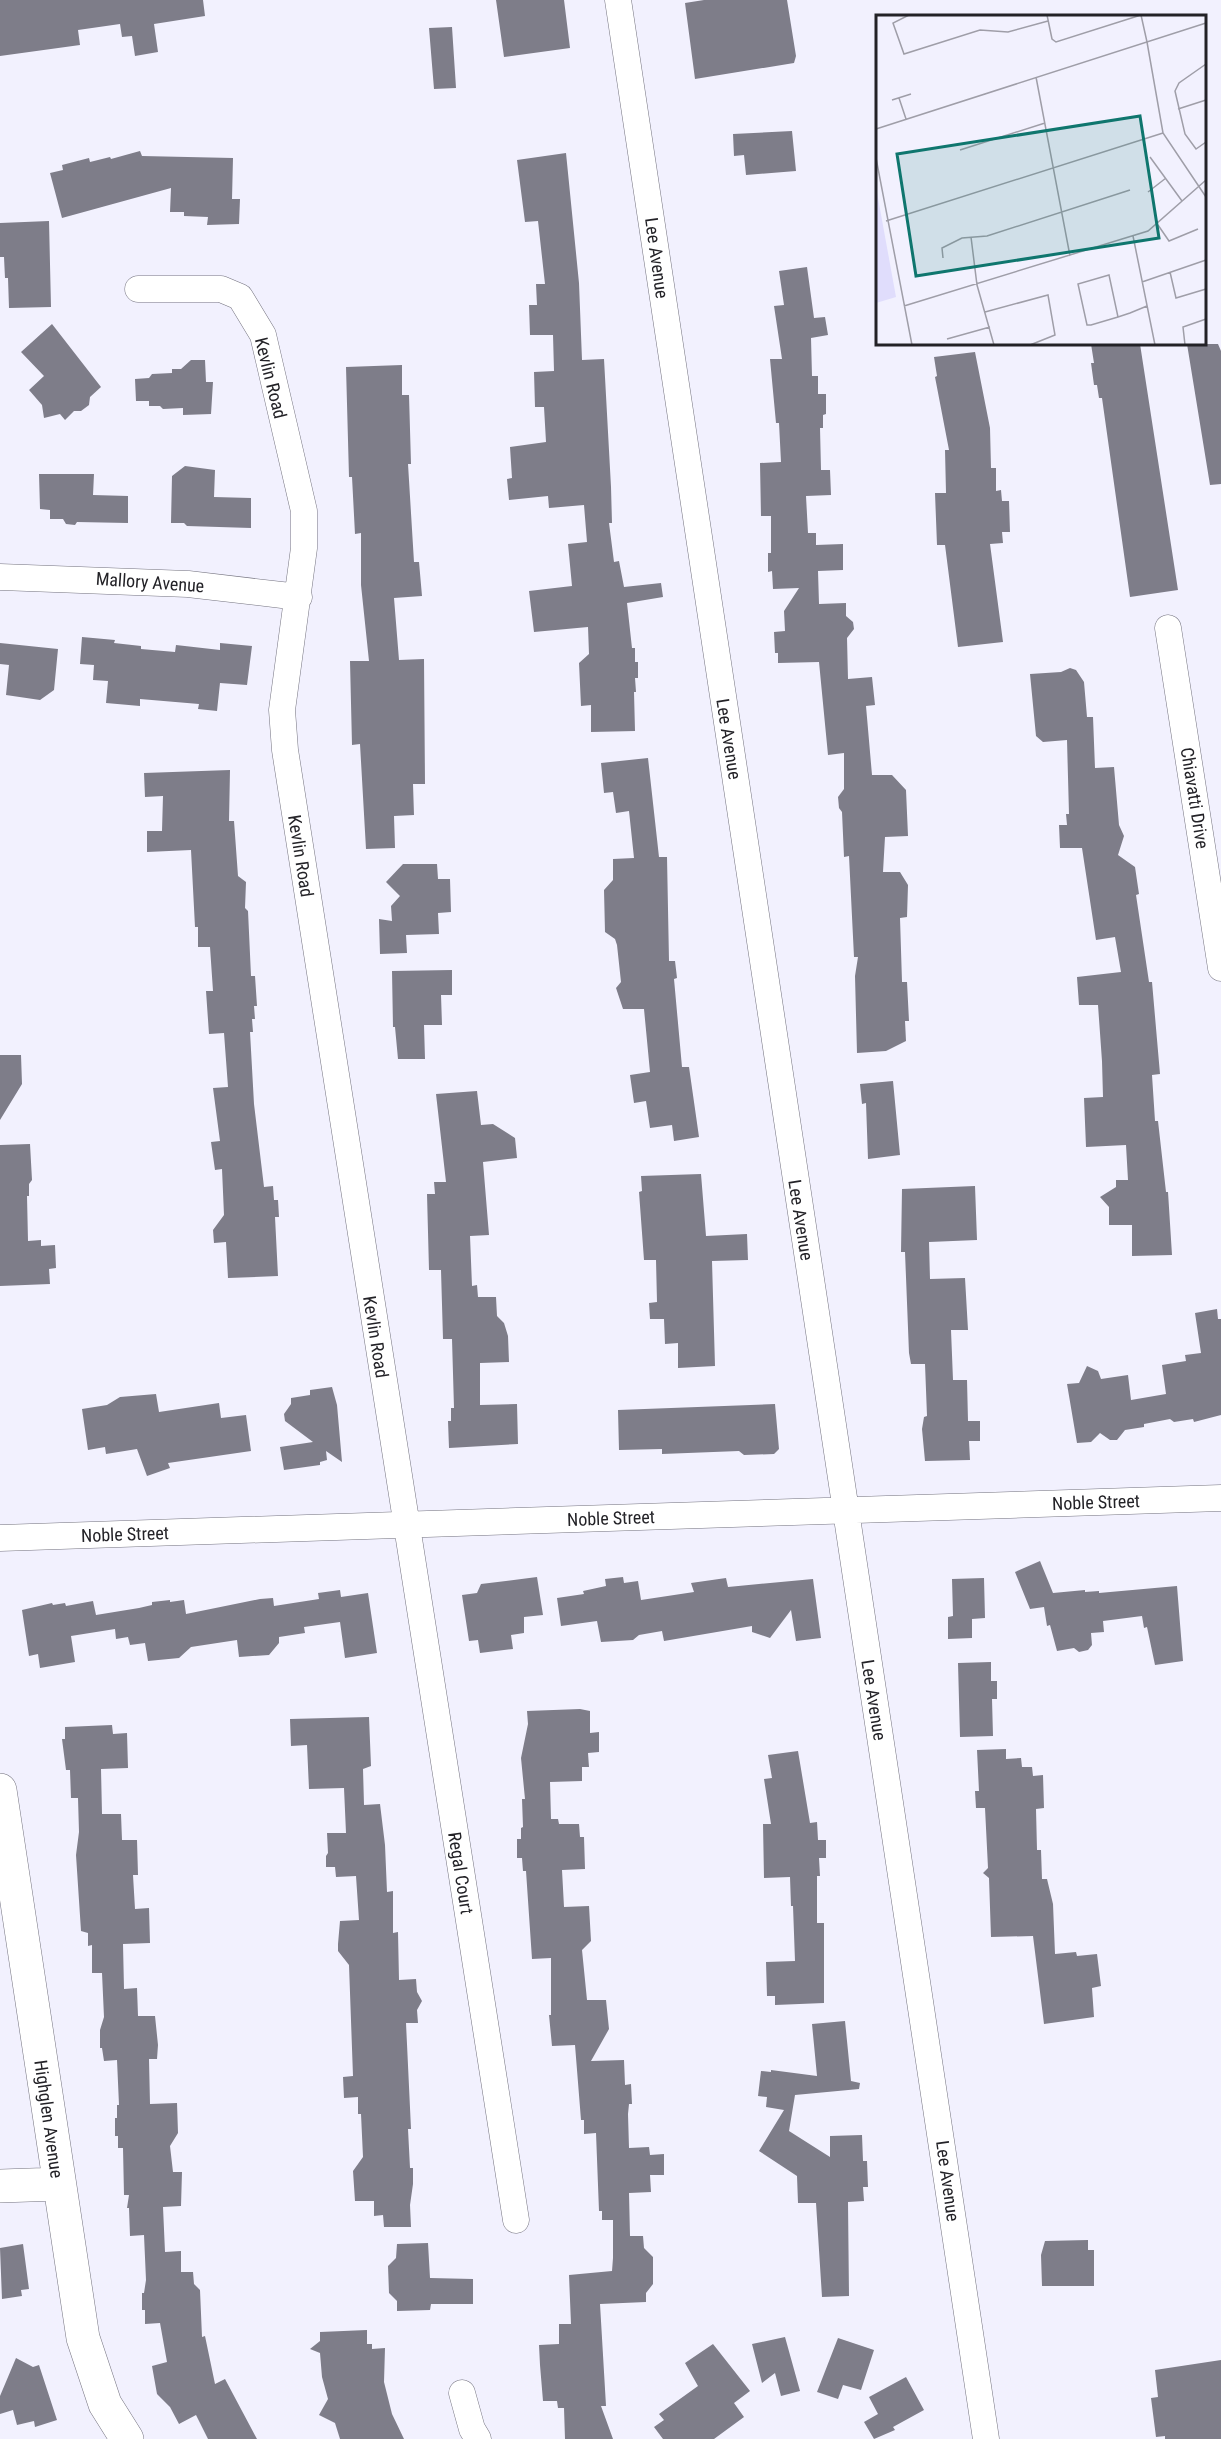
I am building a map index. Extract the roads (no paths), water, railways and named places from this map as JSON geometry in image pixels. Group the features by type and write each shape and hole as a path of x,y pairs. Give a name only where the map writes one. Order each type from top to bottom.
{"street":[{"name":"Lee Avenue","path":"618,0 986,2439"},
{"name":"Kevlin Road","path":"138,289 221,289 240,297 263,334 294,476 304,511 304,548 299,597 282,710 285,750 406,1525"},
{"name":"Mallory Avenue","path":"0,577 188,584 299,597"},
{"name":"Chiavatti Drive","path":"1168,627 1221,968"},
{"name":"Noble Street","path":"0,1538 1221,1498"},
{"name":"Regal Court","path":"406,1525 516,2220"},
{"name":"Highglen Avenue","path":"0,1790 83,2338 105,2404 127,2439"},
{"path":"0,2186 59,2184"},
{"path":"462,2393 472,2429 478,2439"}]}
